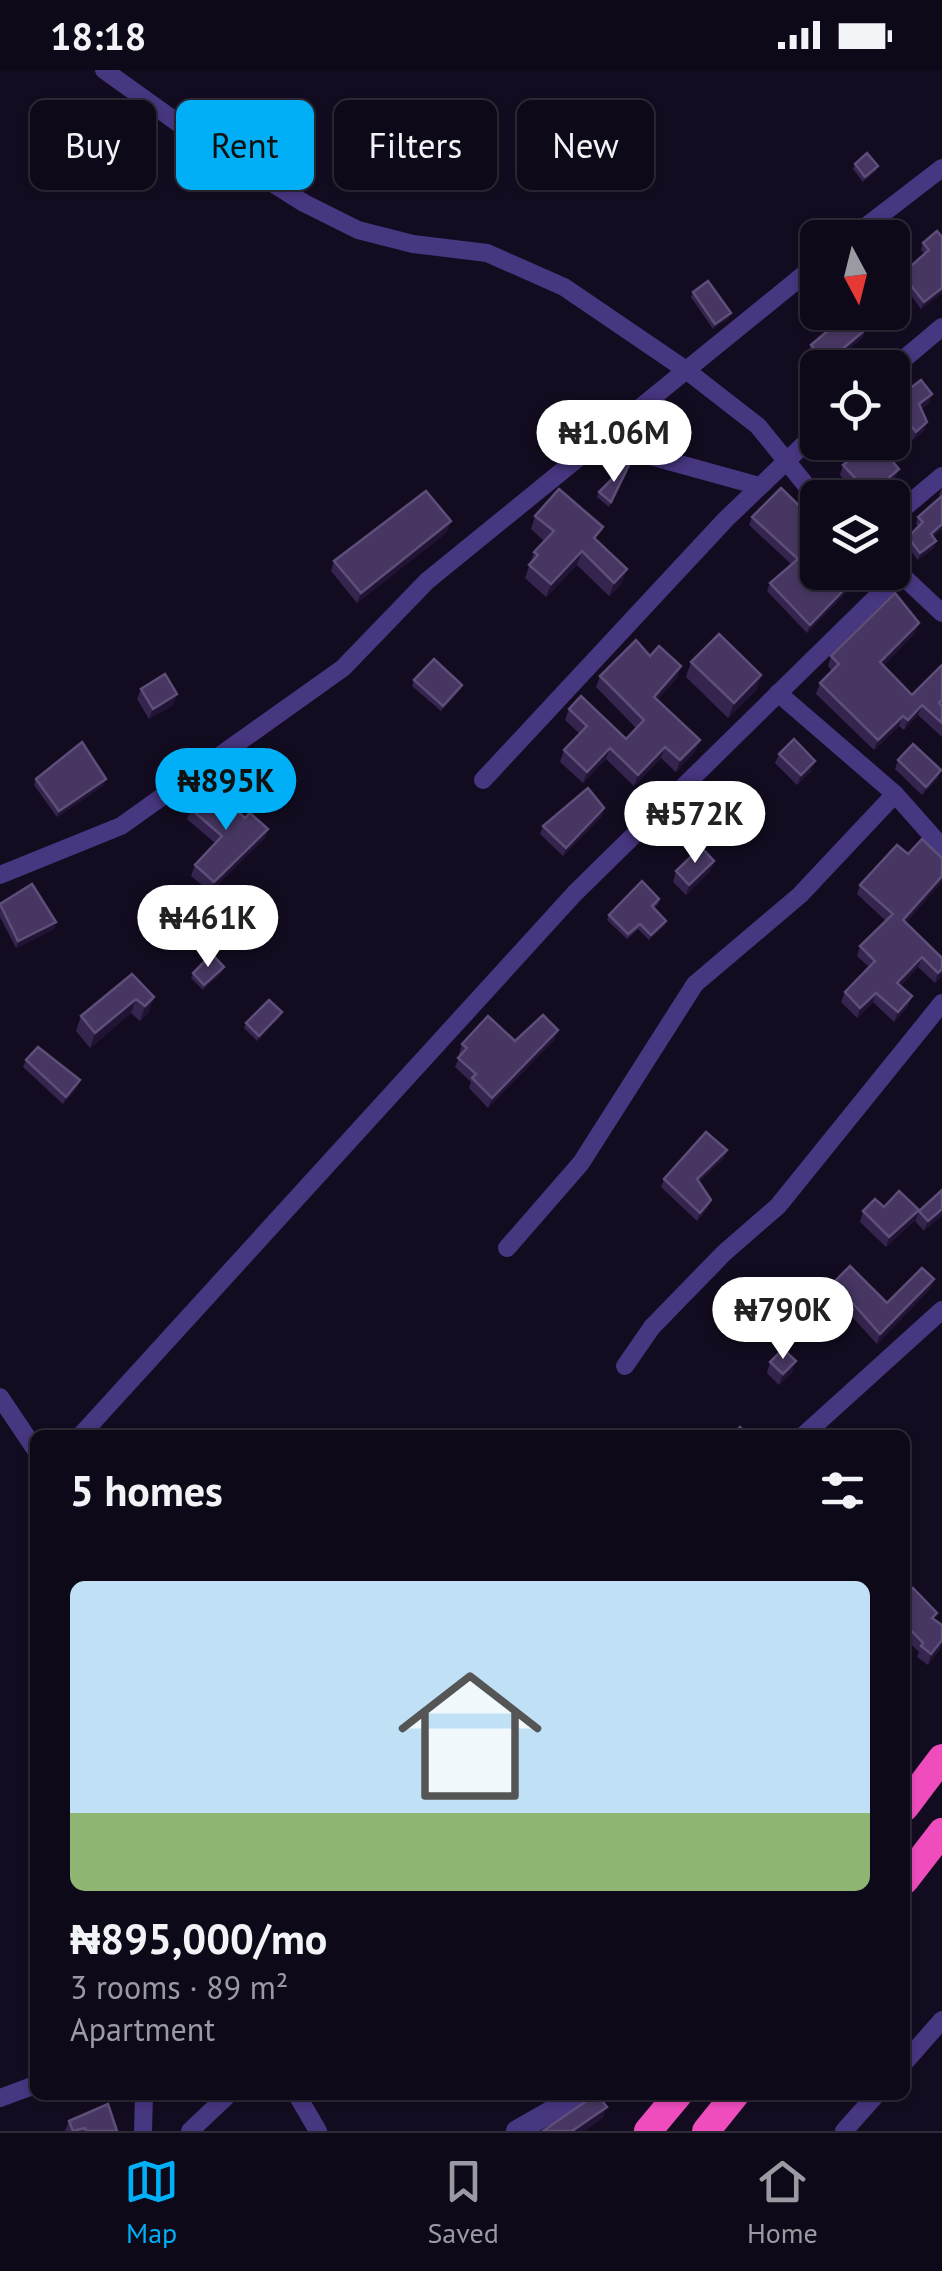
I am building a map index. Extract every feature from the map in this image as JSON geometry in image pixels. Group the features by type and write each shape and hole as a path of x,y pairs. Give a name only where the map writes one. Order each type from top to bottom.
{"highway":[{"path":"910,1800 942,1758"},
{"path":"910,1874 942,1832"},
{"path":"648,2131 674,2100"},
{"path":"714,2128 732,2100"}],"street":[{"path":"104,70 192,133 304,203 376,235 487,253 564,287 686,370 758,426 801,480"},
{"path":"874,220 942,168"},
{"path":"0,875 121,826 343,668 427,581 800,278"},
{"path":"910,354 942,327"},
{"path":"596,441 758,486"},
{"path":"483,780 758,486 800,446"},
{"path":"910,503 942,476"},
{"path":"910,583 942,614"},
{"path":"85,1430 575,893 877,590"},
{"path":"778,693 895,794 942,847"},
{"path":"507,1248 581,1164 695,984 800,896 895,794"},
{"path":"625,1366 652,1327 724,1253 778,1206 942,1003"},
{"path":"810,1430 942,1310"},
{"path":"0,1397 30,1442"},
{"path":"910,2056 942,2020"},
{"path":"0,2098 30,2087"},
{"path":"143,2131 144,2100"},
{"path":"190,2131 223,2100"},
{"path":"300,2100 318,2131"},
{"path":"517,2131 571,2100"},
{"path":"844,2131 872,2100"}],"building":[{"path":"867,153 878,166 865,177 855,164"},
{"path":"937,231 942,237 942,288 924,302 910,284 910,267 929,250 923,243"},
{"path":"708,281 731,313 715,324 693,292"},
{"path":"829,330 865,330 841,350 815,350 811,345"},
{"path":"921,380 932,394 919,404 927,422 916,432 910,424 910,388"},
{"path":"849,460 891,460 899,469 886,480 857,480 843,465"},
{"path":"629,465 611,502 599,492"},
{"path":"781,488 800,506 800,590 844,590 810,625 770,583 798,559 752,517"},
{"path":"559,489 603,527 594,538 627,569 614,583 582,551 551,584 529,565 538,555 534,552 554,531 535,516"},
{"path":"426,491 451,521 361,593 334,561"},
{"path":"942,496 942,524 931,534 936,541 920,553 910,540 923,522 918,517"},
{"path":"895,593 919,623 880,662 912,695 942,665 942,723 922,705 908,720 903,716 878,740 820,683 839,664 831,656"},
{"path":"719,634 761,675 734,703 691,662"},
{"path":"636,640 650,656 659,646 681,666 654,697 700,740 680,760 665,747 638,775 610,748 587,772 564,750 587,726 569,709 581,696 626,739 644,720 600,676"},
{"path":"434,659 462,685 443,706 414,680"},
{"path":"165,674 177,694 153,709 141,689"},
{"path":"794,739 815,761 801,775 779,754"},
{"path":"82,742 106,779 59,811 36,779"},
{"path":"913,744 941,770 926,787 898,760"},
{"path":"210,787 245,818 250,813 268,829 214,882 195,865 222,836 191,809"},
{"path":"588,788 604,808 566,848 543,826"},
{"path":"922,839 942,858 942,876 903,920 942,958 942,969 938,973 922,957 897,983 912,996 898,1012 876,993 860,1008 845,992 875,961 860,946 893,914 860,885 897,845 908,854"},
{"path":"701,847 714,861 689,885 676,871"},
{"path":"642,881 659,899 652,906 666,921 651,935 640,924 628,934 609,915"},
{"path":"32,884 56,922 18,941 0,904"},
{"path":"212,954 224,967 204,985 193,973"},
{"path":"132,974 154,997 145,1006 136,999 95,1033 81,1016"},
{"path":"269,1000 282,1012 259,1036 246,1023"},
{"path":"543,1015 558,1030 492,1098 472,1078 476,1074 458,1058 467,1048 462,1044 488,1016 515,1041"},
{"path":"38,1047 80,1080 66,1097 26,1060"},
{"path":"706,1132 727,1150 697,1179 711,1200 700,1213 664,1179"},
{"path":"942,1190 942,1209 928,1221 919,1211"},
{"path":"899,1191 919,1210 889,1237 863,1211 875,1199 884,1207"},
{"path":"850,1266 887,1303 922,1268 934,1279 880,1334 834,1282"},
{"path":"822,1279 837,1294 811,1320 796,1305"},
{"path":"783,1349 796,1361 783,1374 770,1362"},
{"path":"913,1588 937,1613 932,1618 942,1625 942,1640 931,1654 910,1629"},
{"path":"588,2100 601,2100 607,2107 572,2131 543,2131"},
{"path":"108,2104 117,2131 73,2131 69,2121"}]}
